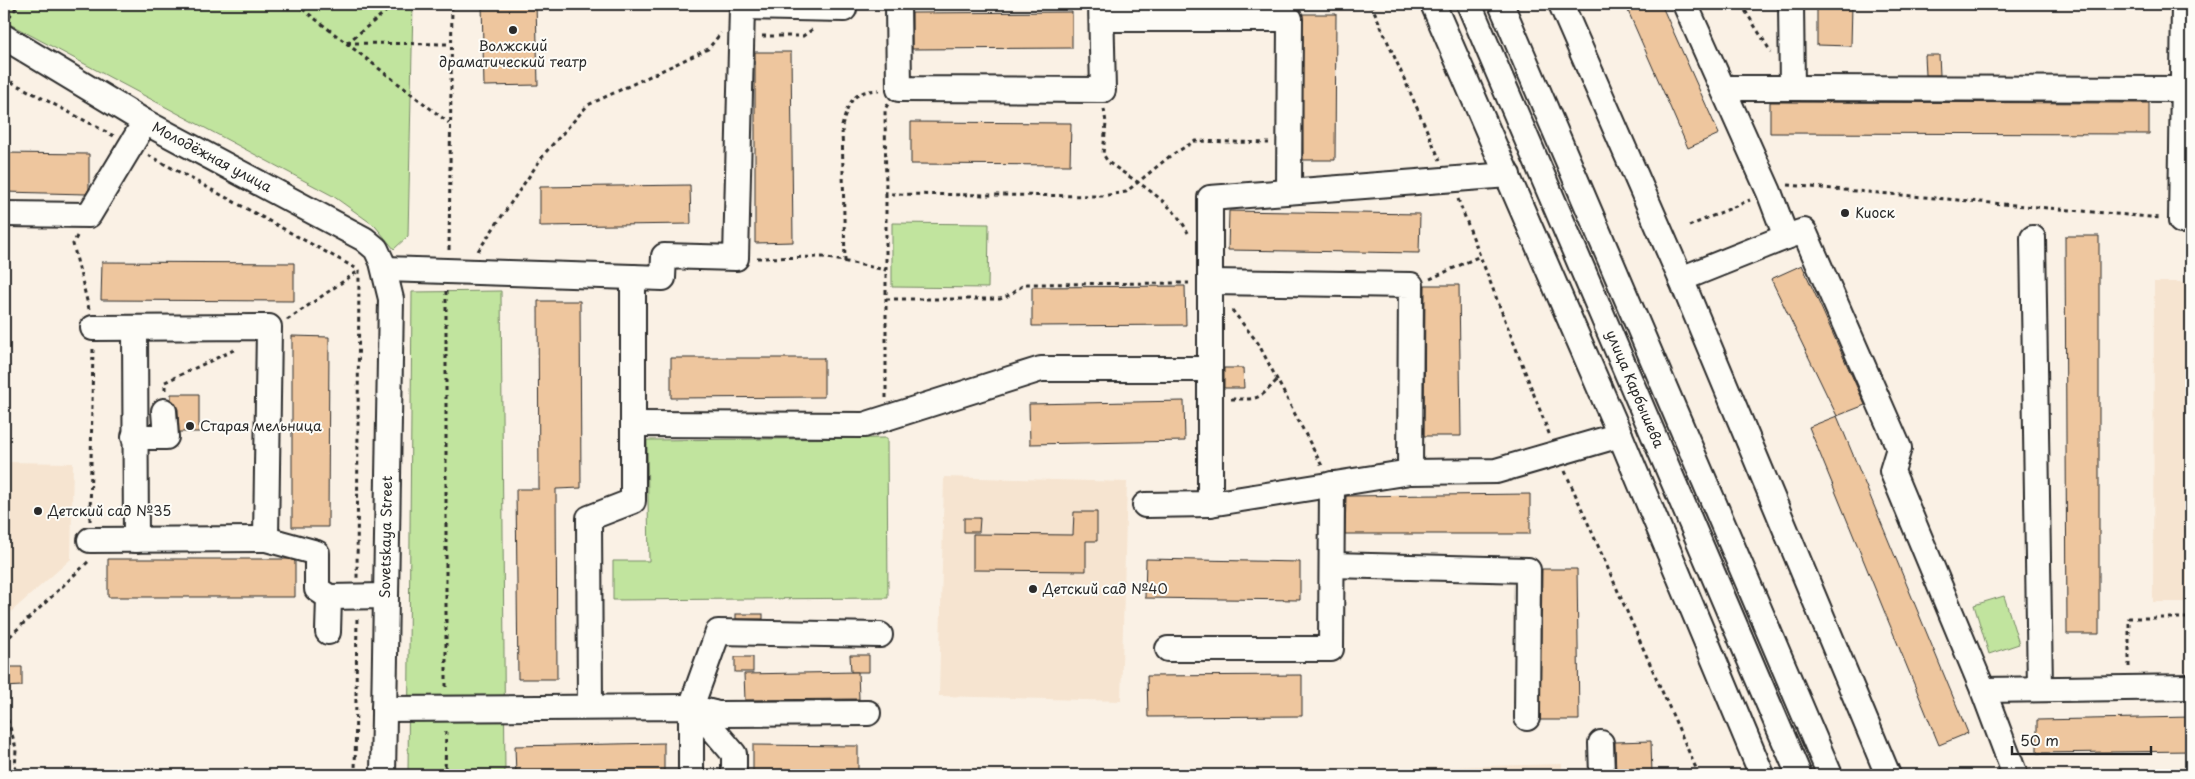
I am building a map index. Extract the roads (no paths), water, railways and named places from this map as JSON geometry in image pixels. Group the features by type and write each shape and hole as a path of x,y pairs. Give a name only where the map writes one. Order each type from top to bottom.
{"street":[{"path":"384,265 446,272 663,278 664,256 736,258 742,7 844,9 844,4"},
{"path":"898,4 899,89 1103,90 1101,12 1290,19 1289,190"},
{"path":"1433,4 1620,436 1762,775"},
{"name":"улица Карбышева","path":"1469,4 1798,775"},
{"name":"улица Карбышева","path":"1502,4 1830,775"},
{"path":"1561,4 1681,279 1888,775"},
{"path":"1685,4 1769,192 1786,237"},
{"path":"1791,4 1792,88"},
{"path":"2181,220 2181,89 2186,11"},
{"name":"Молодёжная улица","path":"4,37 145,122 364,239 376,249 384,265 391,300"},
{"path":"1723,88 2181,89"},
{"path":"4,214 89,215 145,122"},
{"path":"1210,504 1210,198 1289,190 1508,175"},
{"path":"1681,279 1804,231 1899,448 1892,471 1983,690 2016,775"},
{"path":"2034,238 2040,688"},
{"path":"590,707 589,518 633,500 633,276"},
{"path":"1210,282 1411,285 1410,472"},
{"name":"Sovetskaya Street","path":"383,775 384,596 391,300"},
{"path":"93,328 269,327 266,539"},
{"path":"135,328 134,436 136,540"},
{"path":"633,424 864,425 1041,369 1210,369"},
{"path":"134,436 166,437 164,411"},
{"path":"1145,505 1210,504 1410,472 1496,471 1620,436"},
{"path":"1168,649 1332,649 1332,484"},
{"path":"90,540 266,539 317,554 317,589 330,597 384,596"},
{"path":"1332,565 1528,570 1527,718"},
{"path":"328,632 330,597"},
{"path":"691,775 718,632 880,635"},
{"path":"1983,690 2191,687"},
{"path":"384,708 590,707 868,713"},
{"path":"702,710 712,728 734,754 734,775"},
{"path":"1601,743 1602,775"}],"place":[{"name":"Волжский драматический театр","path":"513,30"},
{"name":"Киоск","path":"1845,213"},
{"name":"Старая мельница","path":"190,426"},
{"name":"Детский сад №35","path":"38,511"},
{"name":"Детский сад №40","path":"1033,589"}]}
